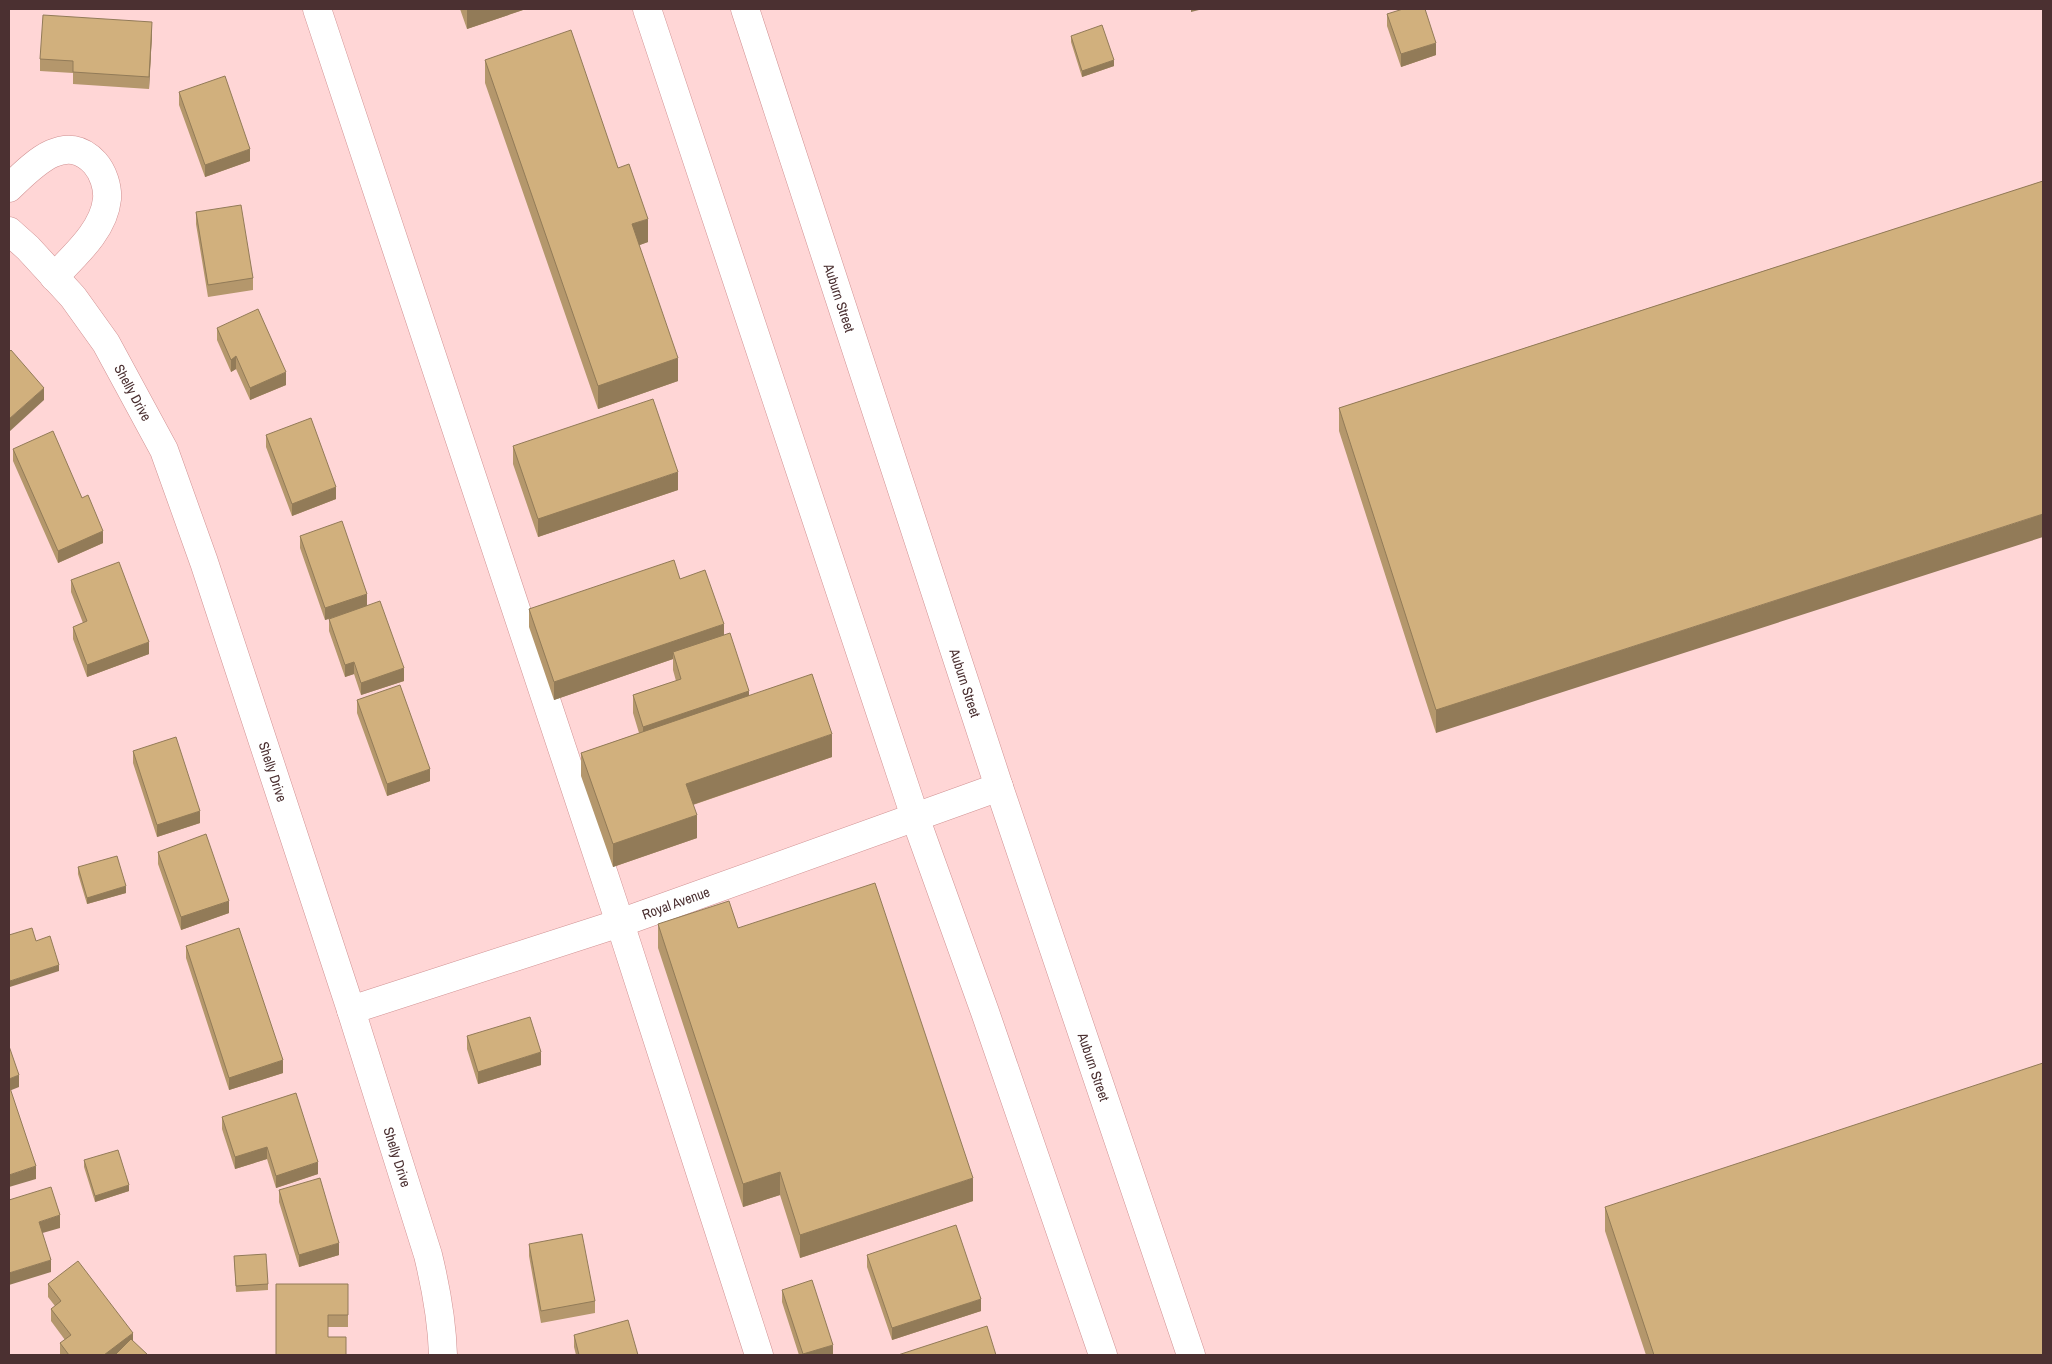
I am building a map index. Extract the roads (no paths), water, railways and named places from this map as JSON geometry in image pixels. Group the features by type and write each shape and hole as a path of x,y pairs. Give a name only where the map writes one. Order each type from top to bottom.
{"street":[{"path":"317,9 620,923 759,1355"},
{"path":"647,9 915,817 1103,1355"},
{"name":"Auburn Street","path":"745,9 999,787 1191,1355"},
{"path":"9,188 40,160 55,152 68,149 89,157 105,181 107,199 100,220 85,244 54,277"},
{"name":"Shelly Drive","path":"9,231 73,297 106,343 164,450 204,562 351,1010 428,1255 439,1305 444,1355"},
{"name":"Royal Avenue","path":"351,1010 620,923 999,787"}]}
